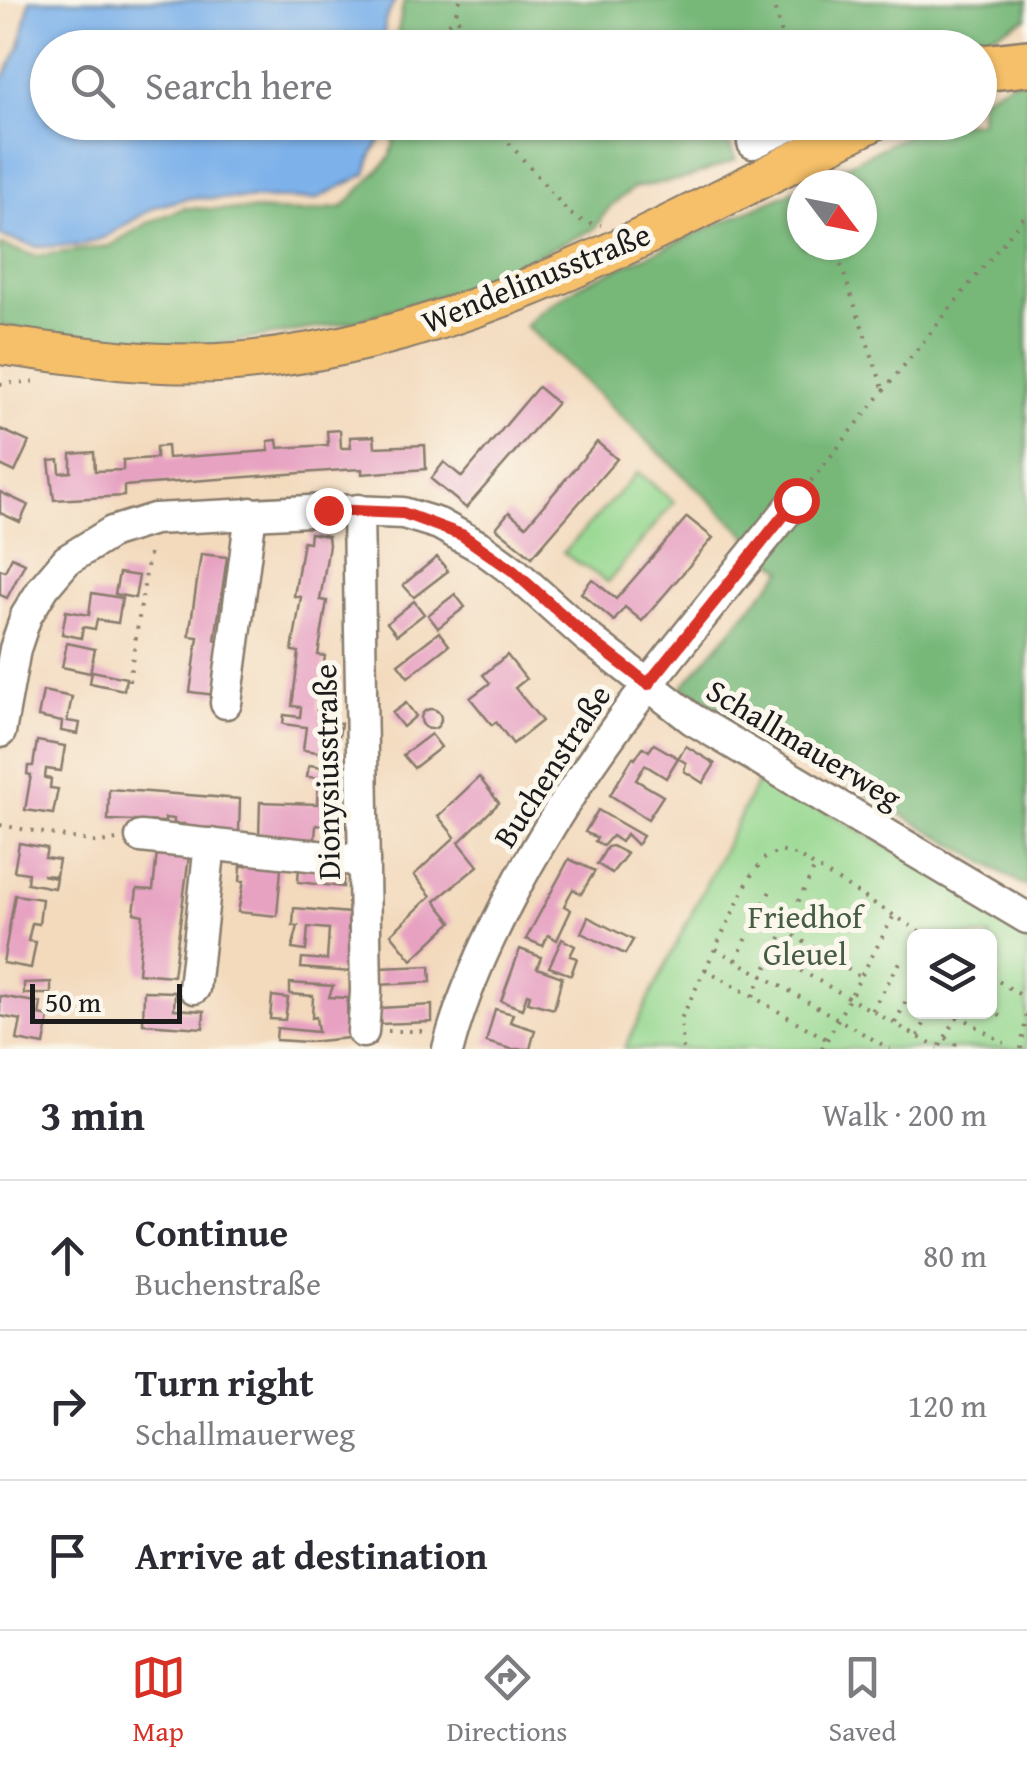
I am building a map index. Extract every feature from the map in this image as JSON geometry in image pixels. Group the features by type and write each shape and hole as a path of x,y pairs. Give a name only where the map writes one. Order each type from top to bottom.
{"highway":[{"path":"997,67 1027,64"}],"main road":[{"path":"997,61 1027,47"},
{"name":"Wendelinusstraße","path":"0,345 149,362 233,362 329,349 392,335 477,308 546,280 792,140"}],"street":[{"path":"753,143 766,140"},
{"name":"Buchenstraße","path":"451,1040 492,932 601,745 796,500"},
{"name":"Schallmauerweg","path":"0,732 15,649 26,616 68,560 112,532 154,518 358,510 403,513 462,535 512,570 587,637 692,719 752,758 1027,918"},
{"name":"Dionysiusstraße","path":"358,510 366,992 363,1032"},
{"path":"226,703 251,513"},
{"path":"141,837 364,861"},
{"path":"194,988 210,844"}],"path":[{"path":"444,30 455,16 460,0"},
{"path":"772,0 781,30"},
{"path":"455,16 466,30"},
{"path":"509,140 561,204 584,222 603,225 606,232"},
{"path":"796,500 1027,214"},
{"path":"839,260 884,391"},
{"path":"128,681 154,518"},
{"path":"0,825 100,843 141,837"},
{"path":"683,1049 681,1019 750,877 765,858 780,851 798,856 916,929"},
{"path":"753,996 815,866"},
{"path":"736,960 771,889"},
{"path":"822,1049 894,915"},
{"path":"785,930 860,977"},
{"path":"715,948 890,1049"},
{"path":"773,955 938,1048 956,1019"},
{"path":"872,1010 903,957"},
{"path":"705,969 826,1039"},
{"path":"997,980 1027,999"},
{"path":"894,1022 907,998"},
{"path":"1021,1049 1027,1012"},
{"path":"997,1014 1006,1020"},
{"path":"918,1036 926,1019"},
{"path":"968,1019 1004,1043"},
{"path":"363,1032 451,1040"},
{"path":"945,1037 963,1049"}],"green space":[{"path":"404,0 1027,0 1027,18 997,32 398,30"},
{"path":"1027,78 1027,887 682,687 783,570 526,326 580,285 787,194 787,260 877,260 877,170 837,170 897,140 997,140 997,89"},
{"path":"395,140 727,140 736,160 688,178 633,188 608,209 594,229 463,289 352,322 214,345 156,347 54,336 0,325 0,245 36,256 109,246 149,222 184,208 305,212 343,207 390,158"},
{"path":"638,472 674,502 608,582 563,553"},
{"name":"Friedhof Gleuel","path":"761,774 1027,926 1027,1049 624,1049"}],"water":[{"path":"30,0 395,0 384,30 30,30 30,140 381,140 366,174 316,199 188,198 155,207 105,237 81,245 37,247 0,236 0,85 20,46"}],"building":[{"path":"538,387 557,403 466,508 431,479 444,462 462,477"},
{"path":"0,429 29,442 15,472 0,465"},
{"path":"340,430 341,448 351,448 350,437 374,436 375,447 425,445 426,469 362,474 362,469 343,470 124,486 124,496 54,500 49,461 59,460 60,473 71,472 71,454 94,452 95,471 123,470 123,460 156,458 156,447 167,446 168,458 269,451 268,441 277,440 278,448 328,445 327,431"},
{"path":"597,442 617,459 532,557 496,528 509,512 526,526"},
{"path":"0,492 28,505 20,522 0,513"},
{"path":"687,517 713,538 642,621 625,607 614,621 581,593 592,579 616,599"},
{"path":"310,533 328,536 329,545 320,600 327,601 318,655 325,656 317,710 324,711 323,721 341,723 337,750 326,749 325,753 303,750 306,727 283,724 284,715 300,717 301,707 292,706 299,652 292,651 301,597 294,596 303,541 309,542"},
{"path":"201,554 227,557 215,640 225,641 216,695 190,692 198,637 189,636"},
{"path":"12,557 25,563 7,598 0,595 0,569 5,571"},
{"path":"437,557 448,571 414,597 403,585"},
{"path":"119,573 139,576 135,598 115,594"},
{"path":"92,593 122,598 118,623 97,620 95,629 83,627 81,638 62,634 66,611 89,615"},
{"path":"455,594 465,607 438,628 428,615"},
{"path":"414,601 424,614 397,635 387,623"},
{"path":"439,632 449,645 408,677 398,664"},
{"path":"67,643 95,649 90,673 62,667"},
{"path":"507,655 526,679 515,688 542,721 513,744 470,698 490,683 483,675"},
{"path":"92,671 126,678 124,690 90,683"},
{"path":"43,691 72,697 67,721 80,723 78,734 61,731 62,722 38,717"},
{"path":"406,703 416,716 403,727 392,713"},
{"path":"431,709 441,719 431,729 421,719"},
{"path":"431,734 441,747 414,768 403,755"},
{"path":"37,741 65,746 61,771 46,769 50,788 58,789 53,814 25,810 31,775 27,774 28,766 33,766"},
{"path":"654,744 678,758 666,778 645,765 636,780 663,796 648,819 610,795 633,757 643,747 649,751"},
{"path":"686,746 715,764 703,783 684,771 686,763 678,758"},
{"path":"309,765 330,768 328,780 336,781 335,808 348,808 349,827 316,825 315,839 259,837 260,802 317,804 318,778 307,777"},
{"path":"479,777 499,803 459,842 478,866 435,901 452,922 412,960 391,934 431,896 414,875 455,837 438,816"},
{"path":"109,789 240,799 239,833 184,829 184,824 174,824 174,819 165,818 165,822 108,820"},
{"path":"598,810 643,836 637,845 626,834 621,842 612,836 603,846 595,841 597,838 585,832"},
{"path":"19,843 47,848 45,858 59,860 56,876 42,875 56,878 54,888 27,883 28,873 14,871"},
{"path":"607,847 627,854 612,873 597,864"},
{"path":"157,852 189,856 173,976 138,973 143,915 134,913 137,889 153,890"},
{"path":"248,853 282,857 277,916 238,912 244,881 240,881 241,866 246,866"},
{"path":"569,859 595,871 581,894 573,889 568,898 564,906 571,910 557,940 548,935 543,946 526,939"},
{"path":"299,866 344,870 343,887 298,882"},
{"path":"15,895 42,899 39,924 32,923 28,941 36,942 31,968 3,963"},
{"path":"294,908 349,913 348,930 353,930 350,972 301,968 302,958 327,960 329,929 308,927 306,951 292,949 298,926 293,926"},
{"path":"588,917 633,940 625,954 581,933"},
{"path":"562,939 575,946 570,956 577,958 571,975 549,967"},
{"path":"520,949 541,957 537,968 562,977 554,1009 528,1002 527,994 522,1009 501,1001"},
{"path":"430,966 431,982 379,985 378,968"},
{"path":"51,982 51,994 24,994 24,983"},
{"path":"290,983 333,986 329,997 347,998 348,1038 276,1040 277,1028 318,1032 316,1017 312,1018 313,996 290,994"},
{"path":"144,991 175,992 174,1009 204,1011 203,1028 143,1024"},
{"path":"0,996 41,1003 39,1015 49,1017 44,1045 17,1040 21,1020 0,1016"},
{"path":"272,996 288,998 285,1020 270,1019"},
{"path":"432,1005 432,1022 380,1024 380,1008"},
{"path":"495,1009 513,1014 510,1022 535,1030 530,1049 486,1042"}],"route":[{"path":"328,510 403,513 462,535 512,570 587,637 648,684 796,500"}]}
